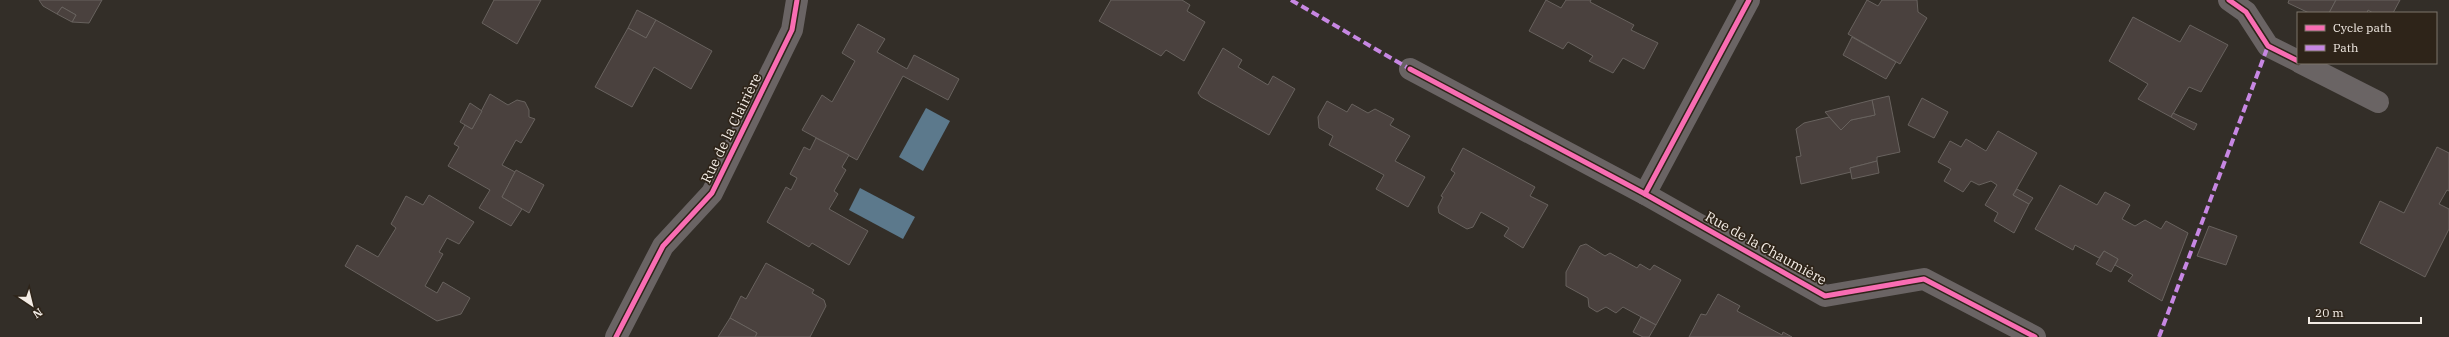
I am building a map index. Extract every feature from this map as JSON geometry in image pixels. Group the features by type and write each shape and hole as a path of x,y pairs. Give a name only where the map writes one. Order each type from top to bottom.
{"street":[{"name":"Rue de la Clairière","path":"616,337 663,246 712,193 792,30 797,0"},
{"path":"1645,194 1749,0"},
{"path":"2229,0 2246,12 2268,46 2297,60"},
{"path":"2303,64 2378,102"},
{"name":"Rue de la Chaumière","path":"1410,69 1645,194 1825,296 1924,279 2035,337"}],"water":[{"path":"926,108 950,121 923,171 899,157"},
{"path":"860,188 915,217 903,239 849,210"}],"building":[{"path":"39,0 102,0 89,23 72,22 76,15 62,7 57,14 43,6"},
{"path":"494,0 541,0 517,44 482,23"},
{"path":"1111,0 1182,0 1190,5 1187,11 1205,22 1184,61 1166,50 1161,56 1099,21"},
{"path":"1546,0 1561,8 1566,0 1591,0 1590,2 1634,25 1631,30 1658,43 1644,69 1623,58 1613,73 1589,61 1593,56 1568,42 1563,49 1529,31"},
{"path":"1867,0 1878,6 1882,0 1917,0 1918,12 1927,18 1900,64 1848,34"},
{"path":"2289,0 2336,0 2330,12 2307,12 2288,3"},
{"path":"2336,0 2400,0 2394,12 2371,12 2368,10 2367,12 2330,12"},
{"path":"62,7 76,15 72,22 57,14"},
{"path":"637,10 656,20 646,38 628,28"},
{"path":"2133,17 2180,42 2190,25 2228,45 2201,92 2189,87 2171,117 2138,99 2148,84 2109,61"},
{"path":"656,20 712,51 691,89 654,67 632,107 595,87 628,28 646,38"},
{"path":"858,24 885,39 877,52 907,69 914,55 959,79 948,100 903,76 857,160 802,130 822,95 832,102 855,61 842,53"},
{"path":"1852,37 1896,62 1886,79 1843,55"},
{"path":"1223,48 1242,60 1238,67 1268,85 1273,76 1295,89 1269,135 1201,97 1198,93"},
{"path":"490,94 508,105 517,100 525,102 529,110 529,117 535,119 521,143 516,140 502,165 515,172 502,197 522,209 511,226 479,208 490,190 448,166 459,147 454,144 465,125 472,129"},
{"path":"1889,96 1900,152 1877,157 1877,161 1850,168 1851,172 1801,184 1796,157 1801,156 1796,129 1804,123 1829,117 1841,130 1851,120 1875,115 1872,100"},
{"path":"1922,98 1948,112 1934,138 1908,125"},
{"path":"1872,100 1875,115 1851,120 1841,130 1825,112"},
{"path":"1327,101 1347,112 1352,104 1368,113 1375,109 1394,119 1390,125 1410,136 1395,161 1425,177 1408,207 1376,189 1384,175 1329,145 1333,136 1319,128 1318,117"},
{"path":"470,103 482,111 472,129 460,122"},
{"path":"2173,113 2197,124 2194,130 2171,117"},
{"path":"1998,131 2037,153 2013,195 2029,204 2014,233 1994,221 1998,213 1985,205 1997,185 1991,181 1979,185 1971,181 1963,192 1944,181 1951,169 1938,162 1950,141 1961,147 1966,139 1986,151"},
{"path":"816,138 849,155 842,167 846,170 834,191 838,194 829,209 868,231 849,265 812,243 809,247 767,222 786,187 791,190 797,178 790,174 804,147 810,150"},
{"path":"2437,147 2449,153 2449,191 2447,190 2439,204 2449,209 2449,229 2425,277 2360,243 2380,201 2404,213"},
{"path":"1463,148 1535,187 1530,196 1548,205 1523,248 1504,236 1509,228 1481,212 1473,227 1467,229 1439,213 1438,207 1443,197 1441,196 1455,173 1451,170"},
{"path":"1877,161 1879,173 1852,179 1850,168"},
{"path":"516,170 544,185 529,213 502,197"},
{"path":"2060,185 2097,205 2105,192 2130,205 2122,219 2135,226 2145,220 2161,229 2166,221 2188,233 2162,301 2128,281 2133,275 2115,265 2118,259 2104,251 2099,258 2075,245 2073,250 2035,229"},
{"path":"2017,189 2033,198 2029,204 2013,195"},
{"path":"429,195 474,222 459,244 447,238 439,252 443,254 425,286 437,293 443,282 470,298 461,314 437,321 345,266 357,245 378,257 396,228 391,224 406,196 423,205"},
{"path":"2209,226 2237,236 2226,265 2197,256"},
{"path":"1586,244 1605,256 1610,253 1637,268 1640,264 1650,270 1654,265 1681,280 1656,325 1623,307 1616,313 1606,307 1597,312 1589,307 1588,298 1566,286 1566,272 1580,246"},
{"path":"2104,251 2118,259 2111,272 2096,264"},
{"path":"766,263 814,290 812,293 824,300 826,306 810,337 755,337 757,333 730,318 741,296 746,299"},
{"path":"1718,294 1740,306 1737,311 1782,335 1783,332 1792,337 1689,337 1701,314 1706,315"},
{"path":"1641,317 1656,325 1649,337 1643,337 1633,332"},
{"path":"730,318 757,333 755,337 718,337"}],"marked path":[{"path":"1291,0 1410,69"},
{"path":"2159,337 2268,46"}],"cycle path":[{"path":"616,337 663,246 712,193 792,30 797,0"},
{"path":"1749,0 1645,194 1825,296 1924,279 2035,337"},
{"path":"2229,0 2246,12 2268,46 2297,60"},
{"path":"1410,69 1645,194"}]}
